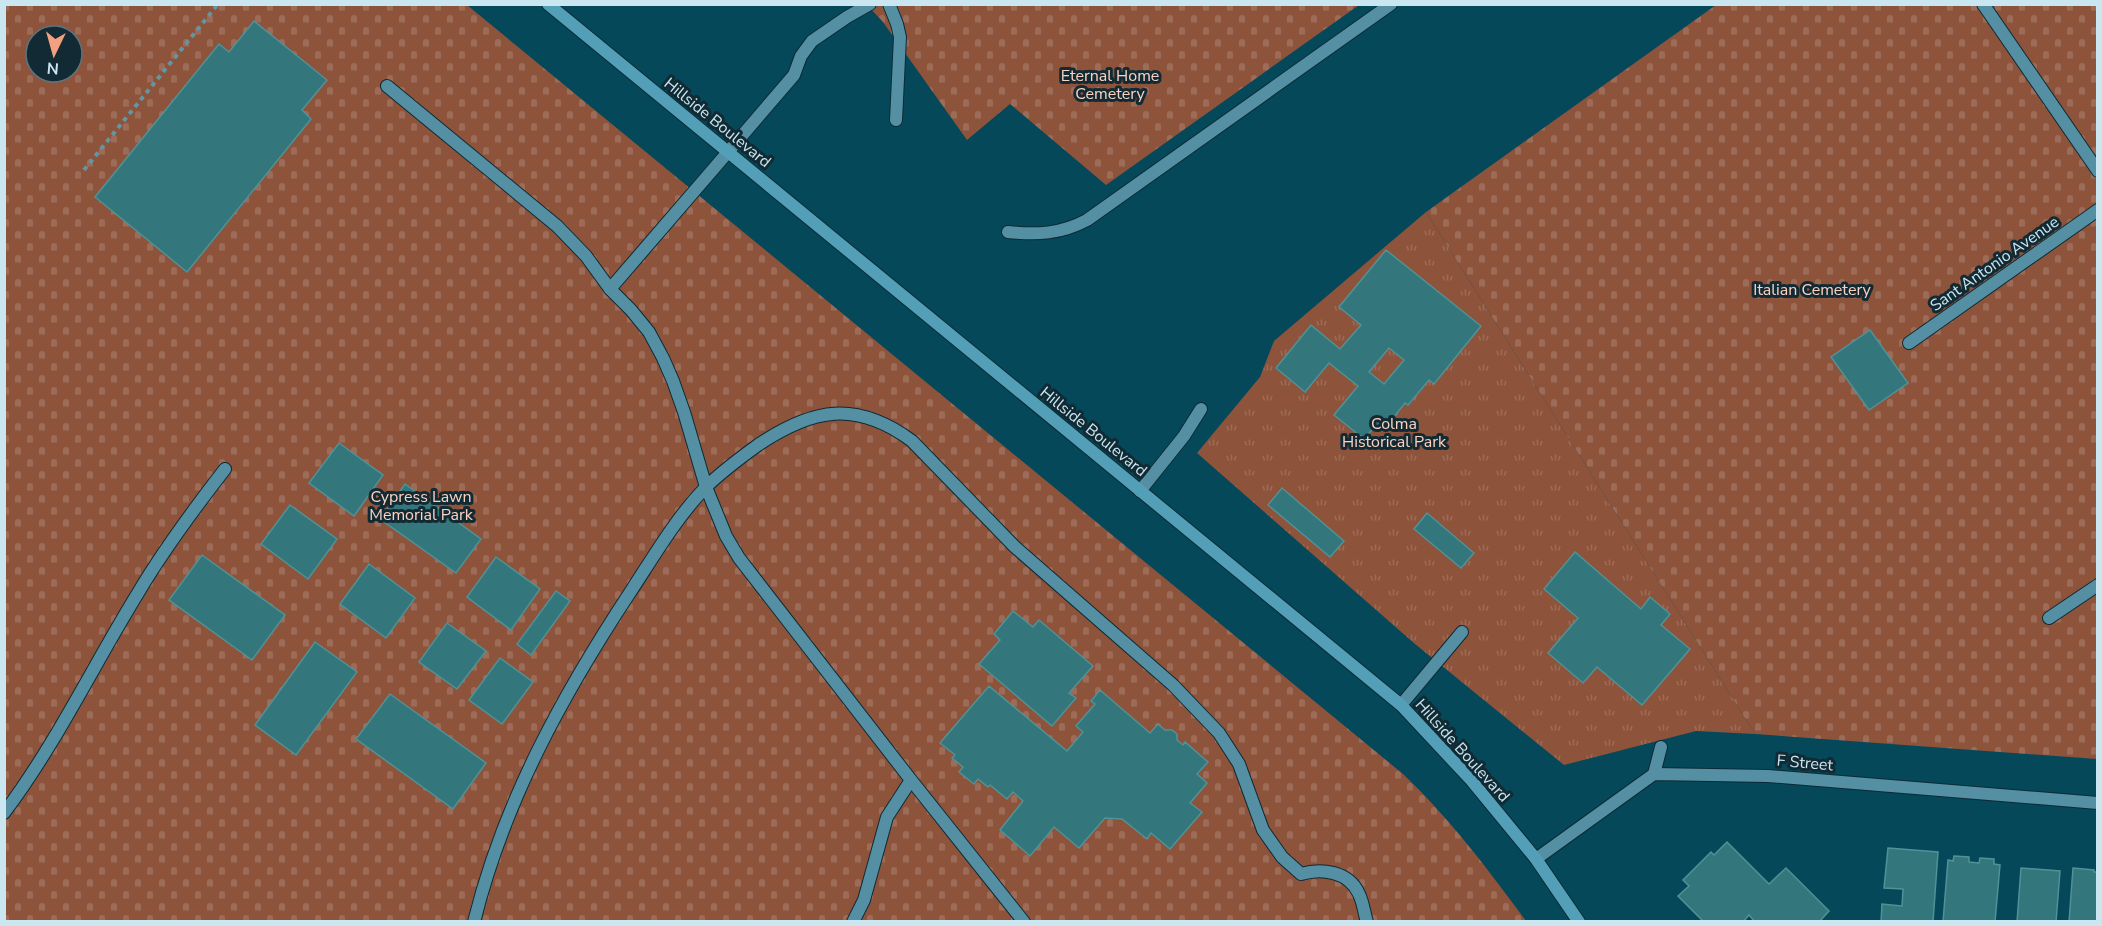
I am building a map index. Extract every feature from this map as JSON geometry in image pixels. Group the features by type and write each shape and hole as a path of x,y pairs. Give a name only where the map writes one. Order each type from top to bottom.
{"main road":[{"name":"Hillside Boulevard","path":"548,4 1401,705 1471,780 1536,859 1579,921"}],"street":[{"path":"610,289 794,75 801,56 812,41 870,4"},
{"path":"889,4 900,37 896,120"},
{"path":"1008,232 1042,234 1058,232 1087,220 1391,4"},
{"path":"1983,4 2097,171"},
{"path":"387,86 557,226 586,256 610,289 631,310 648,332 663,358 684,412 706,487 726,536 739,558 910,780 1024,921"},
{"name":"Sant Antonio Avenue","path":"1909,343 2097,210"},
{"path":"1140,491 1184,436 1201,409"},
{"path":"474,921 495,848 530,763 548,727 609,625 674,526 706,487 779,431 812,417 855,414 876,419 895,428 927,454 1015,547 1200,712 1235,756 1247,784 1257,818 1272,846 1301,874 1313,871 1328,872 1351,882 1359,892 1367,921"},
{"path":"4,813 44,754 160,557 225,469"},
{"path":"2049,618 2097,585"},
{"path":"1401,705 1462,632"},
{"path":"1536,859 1654,774 1662,747"},
{"name":"F Street","path":"1654,774 1768,776 2097,803"},
{"path":"853,921 864,900 887,817 910,780"}],"path":[{"path":"84,171 218,4"}],"green space":[{"name":"Cypress Lawn Memorial Park","path":"5,4 467,5 1403,774 1453,827 1526,921 5,922"},
{"name":"Eternal Home Cemetery","path":"867,5 1359,5 1106,185 1010,104 967,140 883,22"},
{"name":"Italian Cemetery","path":"1716,5 2097,5 2097,759 1755,734 1426,212"},
{"name":"Colma Historical Park","path":"1426,212 1755,734 1696,731 1564,765 1415,644 1197,453 1260,377 1274,341"}],"building":[{"path":"254,21 327,80 302,110 311,119 187,272 95,197 219,44 229,52"},
{"path":"1386,250 1481,326 1434,384 1429,380 1408,405 1405,403 1383,431 1376,425 1364,439 1334,415 1358,386 1329,363 1305,392 1276,368 1311,325 1340,349 1361,325 1339,307","holes":["1389,348 1404,360 1384,384 1369,372"]},
{"path":"1870,330 1908,383 1869,410 1831,357"},
{"path":"339,443 383,475 354,516 309,483"},
{"path":"405,484 481,539 456,573 380,519"},
{"path":"1282,488 1344,541 1330,557 1268,505"},
{"path":"290,505 337,539 308,579 261,544"},
{"path":"1427,513 1474,553 1461,568 1414,529"},
{"path":"1575,552 1641,609 1650,597 1670,614 1661,625 1690,649 1642,705 1597,667 1583,683 1548,653 1578,618 1544,589"},
{"path":"202,555 285,615 252,660 169,600"},
{"path":"496,557 540,589 511,630 467,597"},
{"path":"369,564 415,598 386,638 340,604"},
{"path":"556,591 570,601 531,655 517,644"},
{"path":"1013,611 1033,627 1039,620 1093,666 1069,693 1076,698 1052,726 979,664 1000,640 994,634"},
{"path":"447,623 486,651 457,689 419,662"},
{"path":"315,642 357,672 296,755 255,725"},
{"path":"500,658 533,682 502,724 469,700"},
{"path":"989,686 1067,751 1083,732 1076,726 1095,704 1091,701 1100,690 1150,733 1158,724 1165,730 1172,730 1177,734 1177,740 1183,745 1185,742 1208,762 1197,774 1207,783 1190,803 1202,812 1170,849 1151,833 1147,839 1122,819 1105,818 1079,848 1054,827 1030,856 1000,830 1023,801 1013,792 1007,799 990,785 988,787 978,779 974,784 959,772 963,767 952,758 955,755 940,743"},
{"path":"390,694 486,763 453,809 356,739"},
{"path":"1727,842 1769,884 1786,868 1829,911 1819,922 1755,922 1749,915 1743,922 1704,922 1678,896 1689,886 1683,880 1711,852 1714,855"},
{"path":"1888,848 1938,852 1933,922 1881,922 1882,904 1902,906 1903,889 1884,888"},
{"path":"1954,856 1969,857 1969,862 1979,863 1980,858 1994,859 1994,864 2000,865 1995,922 1943,922 1948,860 1953,861"},
{"path":"2021,868 2060,871 2056,922 2017,922"},
{"path":"2073,868 2098,872 2098,922 2069,922"}]}
